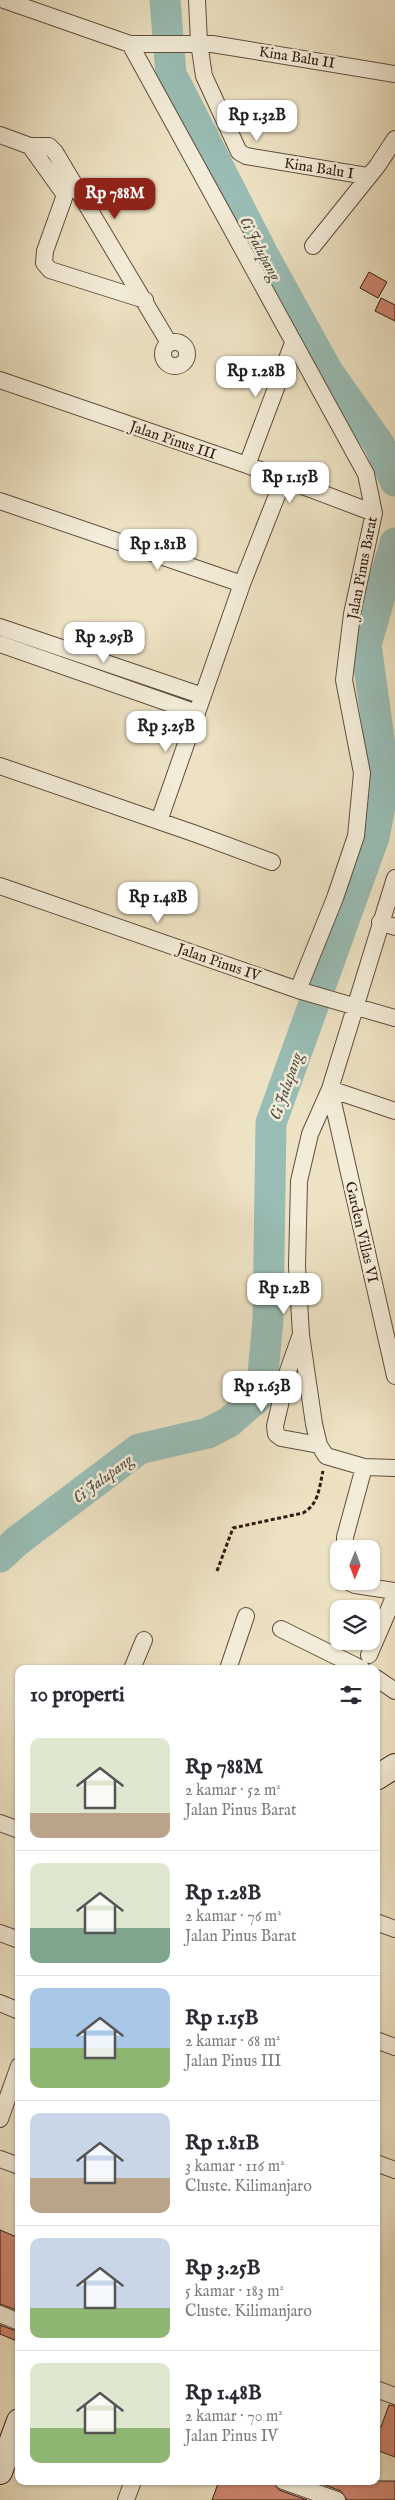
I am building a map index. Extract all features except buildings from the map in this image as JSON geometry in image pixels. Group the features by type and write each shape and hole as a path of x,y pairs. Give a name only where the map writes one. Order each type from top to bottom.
{"main road":[{"path":"380,1775 395,1766"},
{"path":"0,2472 11,2427"}],"street":[{"path":"0,4 3,0"},
{"name":"Kina Balu II","path":"3,0 130,44 199,43 395,74"},
{"path":"197,0 199,43"},
{"name":"Kina Balu I","path":"199,43 204,76 238,152 246,156 367,176"},
{"name":"Jalan Pinus Barat","path":"130,44 366,474 374,512 352,614 344,680 362,773 356,836 302,991"},
{"path":"0,135 30,146 48,146 55,152 169,343"},
{"path":"312,246 367,176 378,165 395,139"},
{"path":"30,146 64,195 45,251 44,263 50,270 145,300"},
{"path":"247,465 293,343"},
{"name":"Jalan Pinus III","path":"0,380 247,465 283,480 374,512"},
{"path":"159,821 242,584 283,480"},
{"path":"0,501 242,584"},
{"path":"0,627 203,696"},
{"path":"0,644 197,713"},
{"path":"0,766 272,862"},
{"path":"323,1450 314,1424 301,1335 297,1266 299,1180 310,1134 330,1088 349,1006 387,924 395,878"},
{"name":"Jalan Pinus IV","path":"0,886 302,991 395,1018"},
{"path":"330,1088 395,1111"},
{"name":"Garden Villas VI","path":"330,1088 395,1376"},
{"path":"301,1335 288,1371 274,1426 276,1434 281,1438 323,1450 364,1467 395,1468"},
{"path":"345,1540 364,1467"},
{"path":"380,1589 395,1591"},
{"path":"281,1629 365,1662 395,1595"},
{"path":"229,1665 246,1616"},
{"path":"134,1665 144,1640"},
{"path":"380,1681 395,1691"},
{"path":"0,1823 15,1829"},
{"path":"380,1923 395,1929"},
{"path":"0,1933 15,1939"},
{"path":"0,2004 15,2010"},
{"path":"380,2041 395,2047"},
{"path":"0,2119 15,2077"},
{"path":"0,2159 15,2165"},
{"path":"380,2165 395,2170"},
{"path":"0,2314 15,2320"},
{"path":"380,2390 395,2396"},
{"path":"126,2500 132,2485"},
{"path":"294,2485 337,2500"}],"path":[{"path":"218,1571 233,1528 303,1513 312,1508 316,1502 323,1450"}],"waterway":[{"name":"Ci Jalupang","path":"165,0 171,74 265,258 328,372 379,444 395,481"},
{"name":"Ci Jalupang","path":"0,1557 17,1541 139,1449 208,1433 229,1422 261,1394 268,1320 271,1123 374,837 385,781 366,645 395,543"}]}
